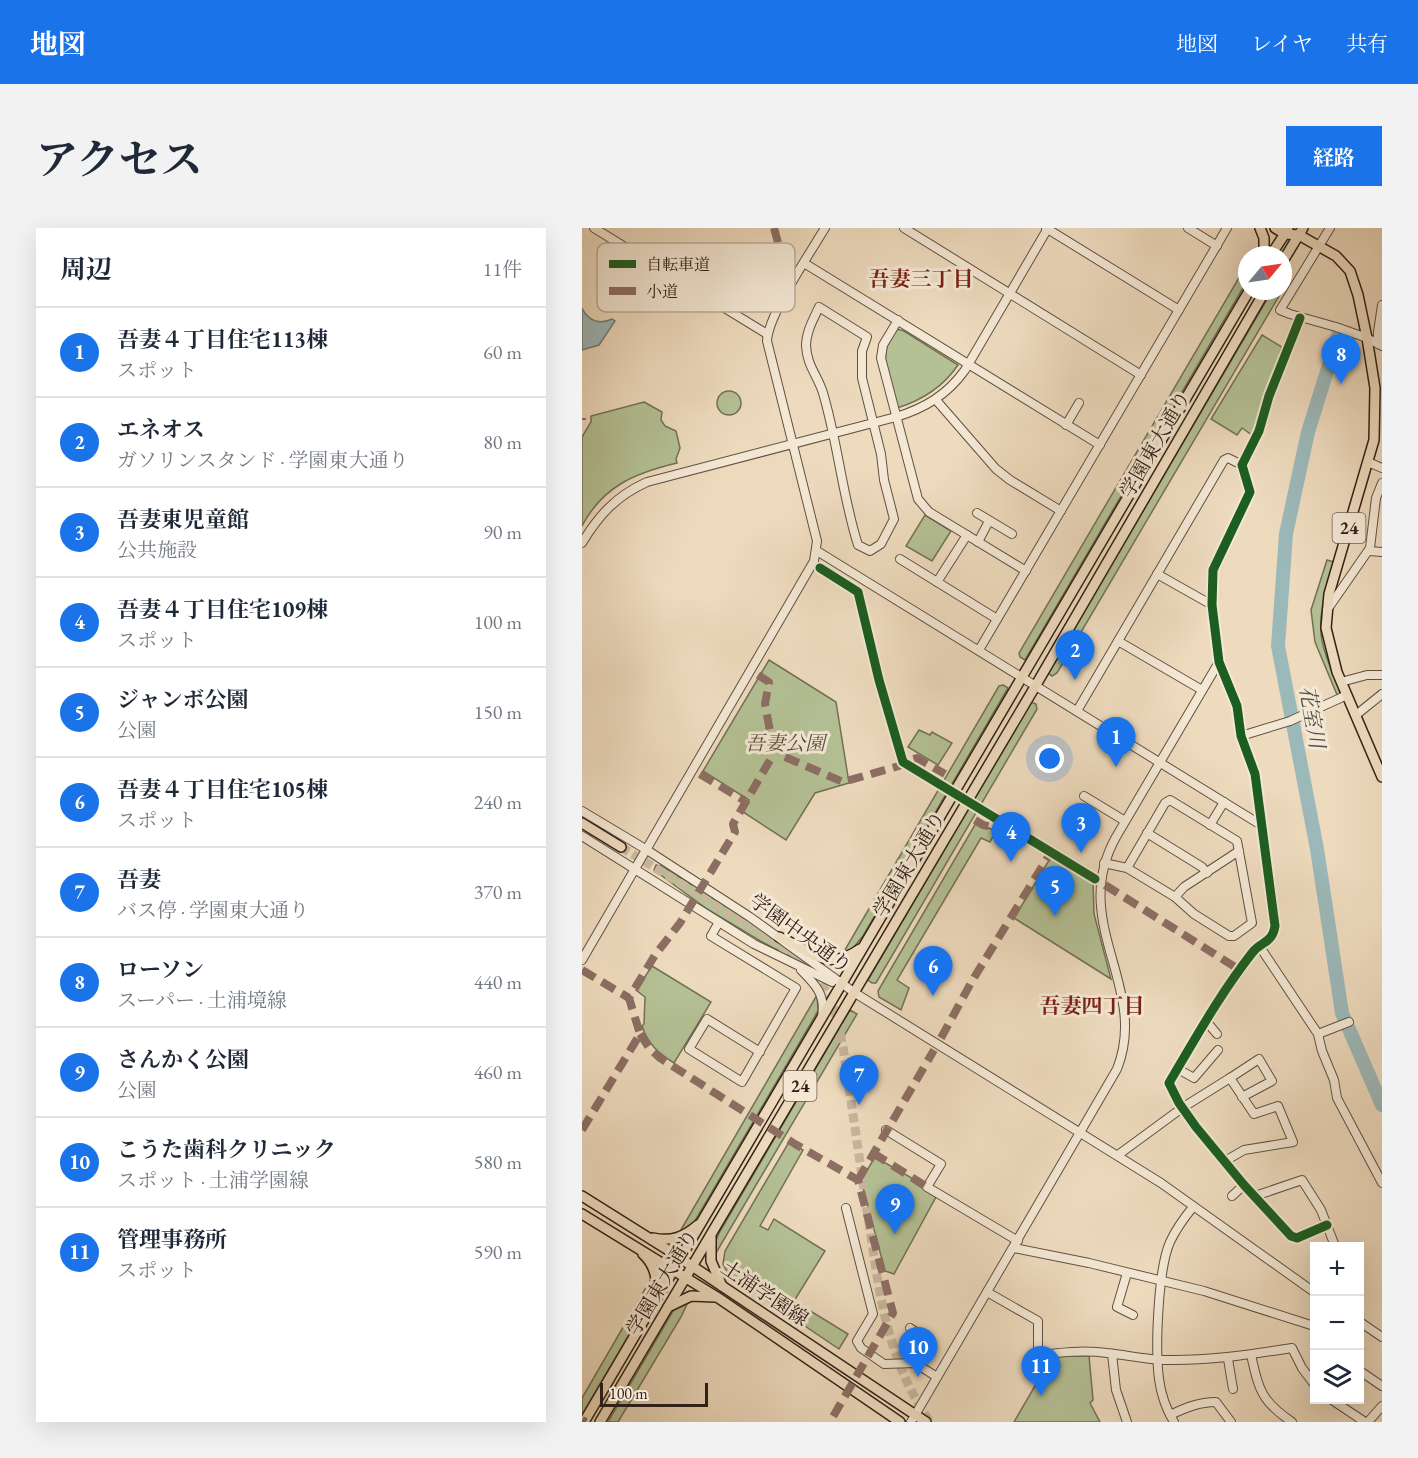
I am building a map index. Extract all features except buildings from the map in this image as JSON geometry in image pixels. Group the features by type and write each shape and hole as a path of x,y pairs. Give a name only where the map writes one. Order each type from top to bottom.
{"main road":[{"path":"1260,228 1264,246"},
{"path":"1275,228 1286,231 1277,246"},
{"path":"1290,246 1298,230"},
{"name":"24","path":"1286,231 1298,230 1318,246 1336,256 1350,271 1358,296 1376,388 1374,440 1329,594 1327,638 1341,682 1382,777"},
{"name":"学園東大通り","path":"584,1422 1244,300"},
{"name":"学園東大通り","path":"600,1422 855,993 1260,300"},
{"path":"582,823 621,846"},
{"path":"778,937 824,960 838,960 865,945"},
{"name":"土浦学園線","path":"582,1196 692,1266 913,1418 926,1422"},
{"name":"土浦学園線","path":"582,1214 685,1276 900,1422"},
{"path":"645,1236 663,1240 677,1239 702,1222"},
{"path":"711,1234 711,1262 722,1287"},
{"path":"634,1246 653,1267 657,1281 656,1301"},
{"path":"666,1308 691,1296 717,1297"}],"street":[{"path":"594,228 618,243"},
{"path":"795,279 825,228"},
{"path":"904,228 1141,375"},
{"path":"582,543 602,513 622,494 641,484 896,417 936,400 956,382 968,364 1047,228 1179,310"},
{"path":"1188,228 1217,246"},
{"path":"979,650 1227,228"},
{"path":"1330,228 1280,310 1367,338 1380,345"},
{"path":"804,263 1100,445"},
{"path":"1380,345 1378,332 1382,304"},
{"path":"819,307 867,338 861,351 862,378 894,519 881,544 870,551 858,545 832,433 822,391 809,365 806,344 808,330 819,307"},
{"path":"731,312 767,334"},
{"path":"582,960 809,572 817,551 817,541 768,348 767,334 776,312"},
{"path":"1300,318 1269,396 1259,430 1242,465 1250,492 1214,570 1212,605 1219,662 1237,706 1241,736 1255,774 1275,926 1270,940 1253,952 1206,1021 1169,1083 1182,1108 1244,1185 1294,1238 1327,1225"},
{"path":"898,320 881,353 882,364 920,502 929,512 1026,571"},
{"path":"936,400 996,469 1061,511"},
{"path":"1066,425 1079,404"},
{"path":"1077,711 1224,460 1228,458 1242,465"},
{"path":"1368,462 1382,468"},
{"path":"1327,610 1369,551 1376,498 1382,483"},
{"path":"977,513 1011,534"},
{"path":"978,542 989,521"},
{"path":"937,582 967,535"},
{"path":"817,551 1261,825"},
{"path":"1369,551 1382,552"},
{"path":"900,559 997,619"},
{"path":"1157,574 1212,605"},
{"path":"1118,641 1202,690"},
{"path":"913,1418 1081,1132 1122,1057 1125,1039 1125,1010 1100,907 1099,889 1104,863 1125,820 1219,662"},
{"path":"1341,682 1367,675 1382,675"},
{"path":"1356,715 1382,694"},
{"path":"1241,736 1293,720 1347,696"},
{"path":"1084,796 1125,820"},
{"path":"1104,863 1127,868 1175,897 1194,914 1229,936 1234,936 1252,922 1236,840 1168,799 1127,868"},
{"path":"1210,825 1224,802"},
{"name":"学園中央通り","path":"582,811 647,850 778,937 841,985"},
{"path":"1148,833 1202,867 1207,873"},
{"name":"学園中央通り","path":"582,836 754,944 855,993 1118,1155 1310,1289"},
{"path":"1175,897 1185,887 1239,851"},
{"path":"719,921 711,936 796,988 760,1052 742,1082 689,1049 707,1019 760,1052"},
{"path":"1260,947 1318,1034 1322,1051 1334,1080 1337,1098 1382,1183"},
{"path":"795,965 814,982 820,993 824,1008 822,1017"},
{"path":"1206,1021 1217,1034"},
{"path":"1318,1034 1346,1023"},
{"path":"1178,1069 1194,1078 1218,1050"},
{"path":"1118,1155 1182,1108 1259,1059 1272,1081 1242,1097"},
{"path":"1225,1161 1244,1150 1293,1142 1278,1106 1254,1114 1230,1078"},
{"path":"886,1130 941,1164 927,1187 1016,1244 1161,1282 1226,1296 1310,1325"},
{"path":"1254,1196 1302,1180 1321,1210 1333,1242"},
{"path":"1232,1196 1244,1185"},
{"path":"1192,1207 1170,1242 1161,1282 1158,1359 1161,1389 1172,1418 1189,1406 1216,1402 1231,1422"},
{"path":"846,1208 873,1314 857,1341 861,1348 884,1364 915,1363 937,1377"},
{"path":"1127,1273 1117,1307 1133,1315"},
{"path":"987,1292 1038,1321 1038,1356 1053,1353 1112,1354 1158,1359 1228,1359 1292,1348 1310,1379"},
{"path":"1364,1325 1382,1337"},
{"path":"909,1328 928,1340 915,1363"},
{"path":"1112,1354 1116,1390 1127,1422"},
{"path":"1251,1355 1258,1387 1263,1396 1270,1405 1292,1422"},
{"path":"1228,1359 1233,1389"},
{"path":"1364,1374 1382,1386"},
{"path":"1338,1404 1366,1422 1382,1406"}],"green space":[{"path":"1238,279 1238,296 1025,660 1020,657 1019,653"},
{"path":"1267,300 1277,300 1057,673 1052,676 1048,673"},
{"path":"897,329 904,331 958,365 932,392 897,408 885,361 887,344"},
{"path":"1262,335 1282,347 1252,435 1242,428 1237,435 1211,419"},
{"path":"724,391 734,391 741,398 741,408 734,415 724,415 717,408 717,398"},
{"path":"644,402 662,412 661,420 665,426 676,431 680,448 677,463 647,471 622,483 600,501 582,526 582,437 591,422 591,416"},
{"path":"925,515 951,531 932,561 906,546"},
{"path":"1327,560 1334,562 1324,601 1321,631 1326,655 1341,695 1338,697 1315,642 1311,610"},
{"name":"吾妻公園","path":"769,660 836,702 849,783 815,793 786,840 743,812 749,800 703,771"},
{"path":"1003,685 1008,688 863,936 852,949 842,955 999,686"},
{"path":"1031,702 1036,704 1037,709 876,983 872,983 868,980"},
{"path":"919,730 930,735 932,732 952,743 938,765 908,747"},
{"path":"976,823 996,831 990,842 981,838 897,980 909,988 901,1010 879,997 878,991"},
{"path":"1051,857 1093,881 1094,914 1111,979 1014,918"},
{"path":"656,865 662,866 751,922 810,965 764,943 707,909 654,870"},
{"path":"652,966 711,1002 674,1063 654,1047 642,1026 645,997 636,990"},
{"path":"817,995 818,1010 814,1018 692,1226 678,1235"},
{"path":"850,1010 857,1014 713,1258 713,1248 719,1233"},
{"path":"789,1142 803,1150 760,1226 768,1230 774,1219 825,1251 794,1301 848,1334 839,1349 729,1275 723,1264 725,1251"},
{"path":"875,1157 917,1181 916,1184 936,1197 894,1274 885,1271 861,1180"},
{"path":"651,1279 653,1290 647,1304 582,1415 582,1398"},
{"path":"687,1300 681,1317 618,1422 608,1422 673,1311"},
{"path":"1053,1355 1089,1356 1093,1400 1090,1403 1100,1422 1014,1422"}],"water":[{"path":"582,308 595,321 603,322 612,319 615,321 599,345 582,350"}],"waterway":[{"name":"花室川","path":"1339,333 1308,432 1286,534 1278,646 1317,849 1342,1013 1382,1105"}],"tunnel":[{"path":"621,847 762,933 800,961 829,997 836,1015 843,1047 875,1266 886,1320 902,1371 930,1422"}],"marked path":[{"path":"774,228 778,243"},
{"path":"758,675 769,682 765,704 772,742"},
{"path":"785,757 843,782 899,766 903,762 917,758 945,774"},
{"path":"582,1130 640,1034 629,998 655,955 680,923 735,832 733,824 770,760"},
{"path":"700,774 745,801"},
{"path":"975,820 983,825 1006,830"},
{"path":"941,1038 972,981 1051,852"},
{"path":"1105,885 1240,970"},
{"path":"582,970 629,998"},
{"path":"640,1034 650,1049 660,1058 795,1144 858,1180 893,1313 830,1422"},
{"path":"858,1180 934,1050"},
{"path":"873,1153 927,1187"},
{"path":"582,1420 586,1422"}],"cycle path":[{"path":"1300,318 1269,396 1259,431 1242,465 1250,492 1213,570 1212,605 1219,662 1237,706 1241,736 1255,774 1274,932 1252,953 1229,984 1169,1083 1179,1103 1196,1127 1244,1185 1291,1236 1297,1238 1327,1225"},
{"path":"820,568 858,592 879,680 903,762 1095,879"}],"place":[{"name":"ローソン","path":"1341,384"},
{"name":"エネオス","path":"1075,680"},
{"name":"吾妻４丁目住宅113棟","path":"1116,767"},
{"name":"吾妻東児童館","path":"1081,853"},
{"name":"吾妻４丁目住宅109棟","path":"1011,862"},
{"name":"ジャンボ公園","path":"1055,916"},
{"name":"吾妻４丁目住宅105棟","path":"933,996"},
{"name":"吾妻","path":"859,1105"},
{"name":"さんかく公園","path":"895,1234"},
{"name":"こうた歯科クリニック","path":"918,1377"},
{"name":"管理事務所","path":"1041,1396"}],"district":[{"name":"吾妻三丁目","path":"921,279"},
{"name":"吾妻四丁目","path":"1092,1006"}]}
